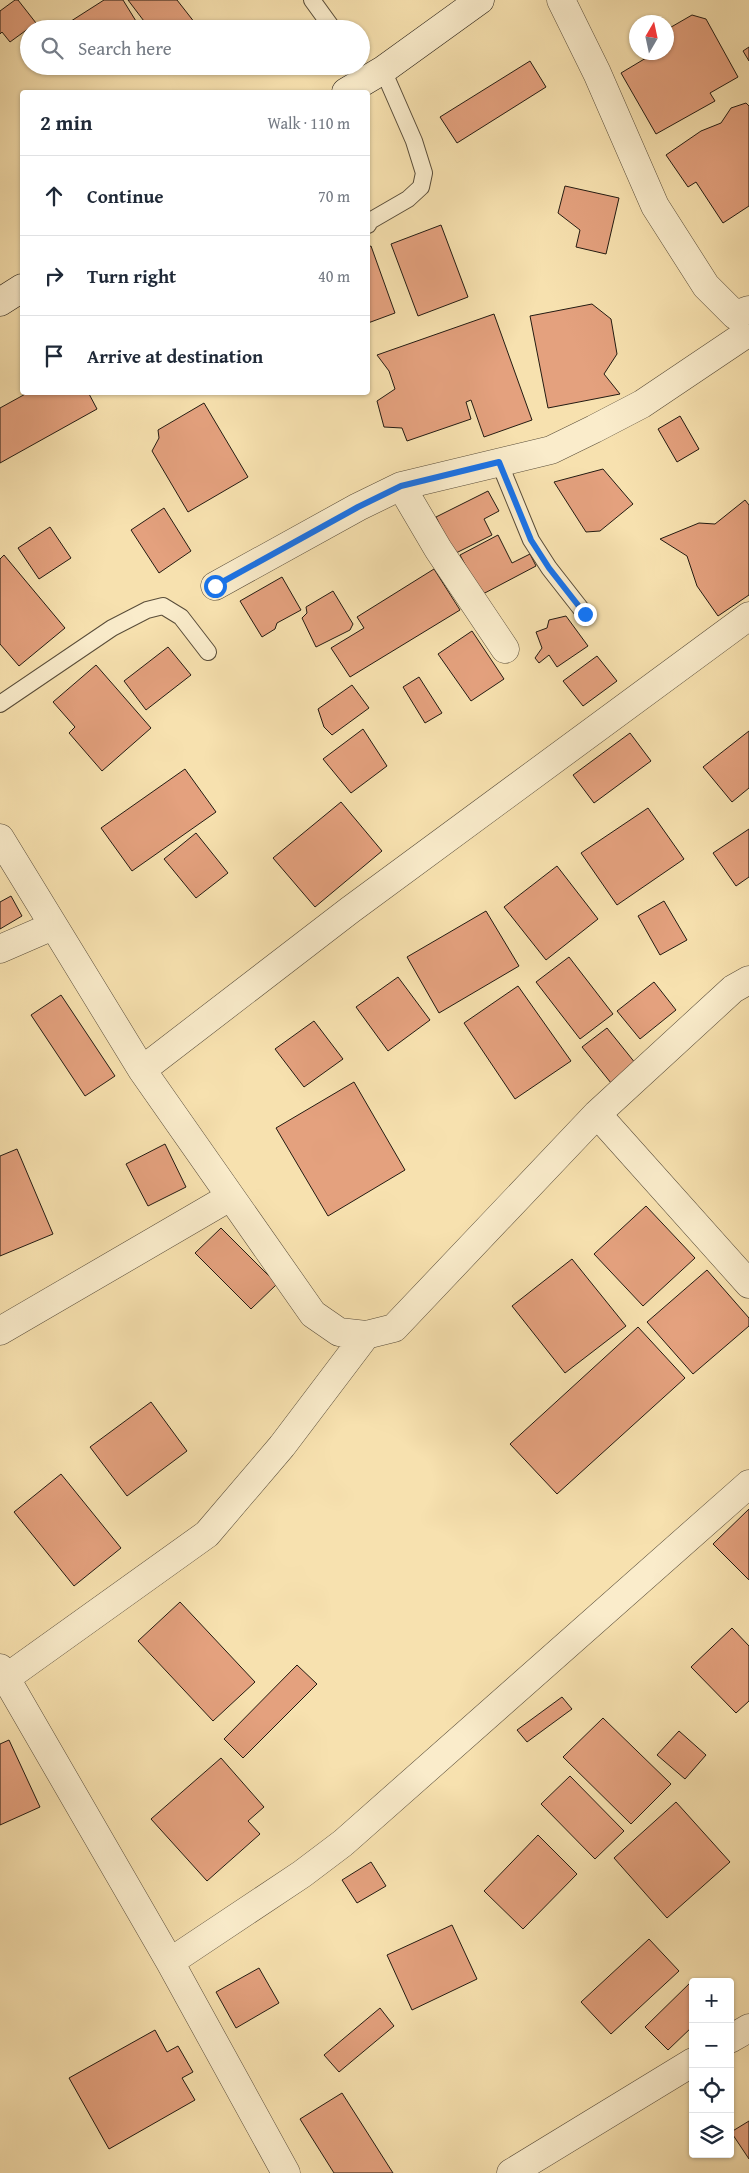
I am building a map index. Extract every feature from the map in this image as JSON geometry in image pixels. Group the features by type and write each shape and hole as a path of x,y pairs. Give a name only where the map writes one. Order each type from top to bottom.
{"street":[{"path":"371,71 480,0"},
{"path":"215,586 358,507 401,486 551,450 594,430 642,404 745,324 706,286 655,206 597,73 561,0"},
{"path":"348,90 366,75"},
{"path":"0,302 20,289"},
{"path":"401,486 438,549 505,648"},
{"path":"142,1070 350,910 749,616"},
{"path":"0,838 142,1070 313,1314 339,1332 366,1336 394,1328 597,1114 734,989 749,980"},
{"path":"0,949 53,926"},
{"path":"597,1114 749,1284"},
{"path":"0,1331 230,1197"},
{"path":"286,2173 170,1962 3,1673 207,1534 282,1446 366,1336"},
{"path":"170,1962 302,1874 343,1843 749,1484"},
{"path":"734,2037 749,2028"},
{"path":"511,2173 689,2064"}],"lane":[{"path":"312,0 326,20"},
{"path":"370,221 408,199 421,187 424,173 414,141 371,71"},
{"path":"499,462 531,540 549,568 585,614"},
{"path":"0,704 112,628 147,610 163,606 181,616 208,652"}],"building":[{"path":"15,0 18,0 34,20 20,20 20,35 10,42 2,32 0,34 0,11"},
{"path":"104,0 123,0 135,20 73,20"},
{"path":"128,0 177,0 193,20 143,20"},
{"path":"692,15 706,19 738,77 710,93 715,101 656,134 621,73 643,60 674,60 674,25"},
{"path":"749,47 749,61 743,51"},
{"path":"530,61 546,87 457,143 440,117"},
{"path":"746,103 749,106 749,206 723,223 696,182 688,187 666,155 701,131 721,123 731,108"},
{"path":"565,186 619,198 606,254 576,247 580,230 558,213"},
{"path":"441,225 468,297 418,316 391,244"},
{"path":"370,246 395,313 370,322"},
{"path":"592,304 611,319 617,354 604,374 620,394 548,408 530,316"},
{"path":"494,314 532,420 484,437 471,400 466,402 471,419 407,441 402,428 384,427 377,401 395,389 389,371 377,355"},
{"path":"24,395 90,395 97,409 0,463 0,408"},
{"path":"204,403 248,477 188,512 152,451 159,438 158,430"},
{"path":"680,416 699,449 677,462 658,429"},
{"path":"603,469 633,504 600,531 586,532 554,482"},
{"path":"488,491 499,511 484,519 492,535 454,554 436,517"},
{"path":"745,500 749,505 749,595 718,616 697,586 687,556 660,539 699,523 715,524"},
{"path":"164,508 191,551 159,573 131,530"},
{"path":"50,527 71,558 39,579 18,548"},
{"path":"498,535 512,563 530,554 536,566 481,595 460,555"},
{"path":"4,555 65,628 19,666 0,644 0,559"},
{"path":"434,569 460,610 350,677 331,648 364,628 357,617"},
{"path":"282,577 301,610 277,623 275,629 262,637 240,601"},
{"path":"333,591 353,624 350,630 316,647 302,618 307,613 306,607"},
{"path":"566,616 588,646 557,667 549,655 539,663 535,658 542,648 536,632 547,628 549,620"},
{"path":"472,631 504,679 471,701 438,654"},
{"path":"168,647 191,675 146,710 124,681"},
{"path":"597,656 617,681 583,706 563,681"},
{"path":"96,665 151,728 102,771 69,733 75,727 53,702"},
{"path":"419,677 442,713 425,723 403,687"},
{"path":"352,685 369,708 332,735 324,727 318,709"},
{"path":"363,729 387,766 351,793 323,759"},
{"path":"749,731 749,788 732,802 703,767"},
{"path":"630,733 651,761 594,803 573,775"},
{"path":"185,769 216,812 132,871 101,828"},
{"path":"341,802 382,851 315,907 273,858"},
{"path":"648,808 684,859 617,905 581,853"},
{"path":"749,829 749,877 736,886 713,853"},
{"path":"196,833 228,873 196,898 164,859"},
{"path":"557,866 598,919 546,960 504,907"},
{"path":"11,896 22,916 0,929 0,902"},
{"path":"664,901 687,940 660,955 638,916"},
{"path":"486,911 519,966 439,1013 407,957"},
{"path":"569,957 613,1014 580,1039 536,982"},
{"path":"398,977 430,1020 388,1051 356,1007"},
{"path":"654,982 676,1010 640,1039 617,1011"},
{"path":"518,986 571,1061 515,1099 464,1023"},
{"path":"61,995 115,1076 85,1096 31,1015"},
{"path":"314,1021 343,1059 304,1087 275,1049"},
{"path":"607,1028 636,1064 611,1083 582,1047"},
{"path":"354,1082 405,1170 328,1216 276,1128"},
{"path":"165,1144 186,1187 148,1206 126,1164"},
{"path":"17,1149 53,1234 0,1256 0,1156"},
{"path":"646,1206 695,1258 643,1306 594,1254"},
{"path":"221,1228 277,1284 251,1309 195,1253"},
{"path":"572,1259 626,1326 565,1373 512,1306"},
{"path":"707,1270 749,1318 749,1326 693,1374 647,1322"},
{"path":"638,1327 685,1378 557,1494 510,1444"},
{"path":"151,1402 187,1451 127,1496 90,1447"},
{"path":"61,1474 121,1548 74,1586 14,1512"},
{"path":"749,1509 749,1580 713,1544"},
{"path":"180,1602 255,1682 213,1721 138,1641"},
{"path":"732,1628 749,1646 749,1701 736,1713 691,1667"},
{"path":"297,1665 317,1684 243,1758 224,1739"},
{"path":"562,1697 572,1709 527,1742 517,1730"},
{"path":"603,1718 671,1784 631,1824 563,1757"},
{"path":"679,1731 706,1755 685,1779 657,1755"},
{"path":"9,1740 40,1807 0,1825 0,1744"},
{"path":"221,1758 264,1807 248,1821 260,1834 207,1881 151,1819"},
{"path":"570,1776 624,1831 595,1859 541,1804"},
{"path":"676,1802 730,1862 667,1918 614,1858"},
{"path":"538,1835 577,1874 523,1929 484,1891"},
{"path":"371,1862 386,1886 357,1903 342,1880"},
{"path":"452,1925 477,1979 412,2010 387,1955"},
{"path":"649,1939 679,1971 611,2034 581,2002"},
{"path":"259,1968 279,2003 236,2028 216,1992"},
{"path":"689,1984 689,2030 668,2050 645,2027"},
{"path":"380,2008 394,2026 339,2072 324,2055"},
{"path":"155,2030 167,2052 178,2046 193,2072 182,2078 195,2100 109,2149 69,2078"},
{"path":"342,2093 393,2173 334,2173 300,2119"},
{"path":"749,2121 749,2159 734,2136 734,2130"}],"route":[{"path":"215,586 358,507 401,486 499,462 531,540 549,568 585,614"}]}
